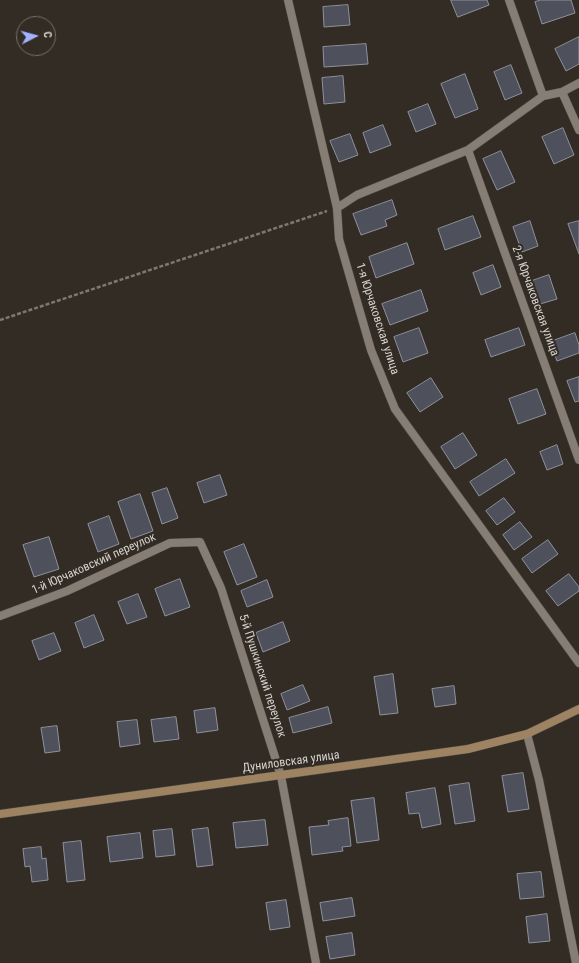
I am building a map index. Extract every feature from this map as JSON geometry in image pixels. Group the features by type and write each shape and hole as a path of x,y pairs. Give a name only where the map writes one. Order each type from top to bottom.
{"main road":[{"name":"Дуниловская улица","path":"0,814 468,749 527,734 579,709"}],"street":[{"name":"1-я Юрчаковская улица","path":"288,0 337,208 339,239 371,350 395,410 579,662"},
{"path":"508,0 544,96"},
{"path":"337,208 357,195 468,150 544,96 562,92 579,83"},
{"path":"562,92 579,130"},
{"name":"2-я Юрчаковская улица","path":"468,150 579,460"},
{"name":"1-й Юрчаковский переулок","path":"0,616 67,592 170,543 200,542"},
{"name":"5-й Пушкинский переулок","path":"200,542 221,588 281,776 316,963"},
{"path":"527,734 539,780 576,963"}],"path":[{"path":"0,320 337,208"}],"building":[{"path":"451,0 487,0 489,5 458,17"},
{"path":"541,0 571,0 575,13 542,24 535,2"},
{"path":"348,5 350,25 324,27 323,7"},
{"path":"579,37 579,64 566,71 555,49"},
{"path":"366,44 368,64 324,67 323,47"},
{"path":"511,65 522,93 505,100 494,72"},
{"path":"465,74 478,109 455,118 441,84"},
{"path":"343,76 345,102 324,104 322,78"},
{"path":"428,104 436,124 416,132 408,112"},
{"path":"383,125 391,145 370,153 363,133"},
{"path":"563,128 574,155 554,164 542,137"},
{"path":"350,134 358,155 339,162 330,141"},
{"path":"501,151 515,182 497,190 483,159"},
{"path":"392,200 397,215 385,220 387,226 361,235 353,214"},
{"path":"473,216 481,237 445,250 438,229"},
{"path":"530,221 538,246 522,252 513,227"},
{"path":"579,221 579,254 568,224"},
{"path":"407,243 414,264 376,278 369,257"},
{"path":"493,265 501,287 481,295 473,273"},
{"path":"549,275 557,299 540,304 532,281"},
{"path":"421,290 428,311 390,325 382,304"},
{"path":"419,328 428,353 403,362 394,337"},
{"path":"519,328 525,345 491,357 485,340"},
{"path":"575,333 579,345 579,353 557,361 550,342"},
{"path":"579,377 579,401 575,402 567,381"},
{"path":"431,378 443,397 420,412 407,393"},
{"path":"537,389 546,414 518,424 509,399"},
{"path":"463,433 477,455 455,469 441,447"},
{"path":"557,445 563,464 547,470 540,452"},
{"path":"506,459 515,473 479,496 470,482"},
{"path":"220,475 227,495 204,503 197,483"},
{"path":"167,488 178,518 162,524 152,493"},
{"path":"140,494 153,531 131,539 118,502"},
{"path":"504,498 515,512 497,525 486,511"},
{"path":"109,516 119,544 98,552 88,524"},
{"path":"520,522 532,537 514,550 503,535"},
{"path":"49,537 59,569 34,577 23,545"},
{"path":"548,540 558,554 532,573 522,559"},
{"path":"244,544 257,577 237,585 224,552"},
{"path":"569,574 579,587 579,591 558,606 546,591"},
{"path":"180,579 190,607 165,616 155,589"},
{"path":"267,580 273,597 247,607 241,591"},
{"path":"138,594 147,617 127,624 118,602"},
{"path":"94,615 104,640 84,648 75,623"},
{"path":"283,622 290,641 263,652 256,633"},
{"path":"54,633 61,651 39,660 32,641"},
{"path":"393,674 398,713 380,715 374,677"},
{"path":"303,685 310,701 287,710 281,694"},
{"path":"454,686 456,704 435,707 432,689"},
{"path":"328,707 332,723 293,733 289,718"},
{"path":"215,708 218,730 197,733 194,711"},
{"path":"176,717 179,739 154,742 151,720"},
{"path":"137,720 140,744 120,747 117,722"},
{"path":"57,726 60,751 45,753 41,728"},
{"path":"523,773 529,809 508,812 502,776"},
{"path":"469,783 475,821 455,824 449,786"},
{"path":"435,788 441,824 422,828 419,813 409,814 406,793"},
{"path":"374,798 379,840 357,843 351,801"},
{"path":"348,818 351,846 342,847 343,851 312,855 309,827 329,825 328,821"},
{"path":"265,820 268,845 236,848 233,823"},
{"path":"208,828 213,865 197,867 192,830"},
{"path":"172,829 175,855 156,857 153,831"},
{"path":"140,833 143,858 110,862 107,837"},
{"path":"81,841 85,880 67,882 63,843"},
{"path":"41,847 42,859 46,858 48,880 32,882 30,866 25,867 23,849"},
{"path":"541,872 544,897 520,899 517,874"},
{"path":"352,898 355,916 323,921 320,903"},
{"path":"286,900 290,927 270,930 266,903"},
{"path":"547,914 550,941 529,943 526,917"},
{"path":"352,933 355,955 330,959 326,937"}]}
